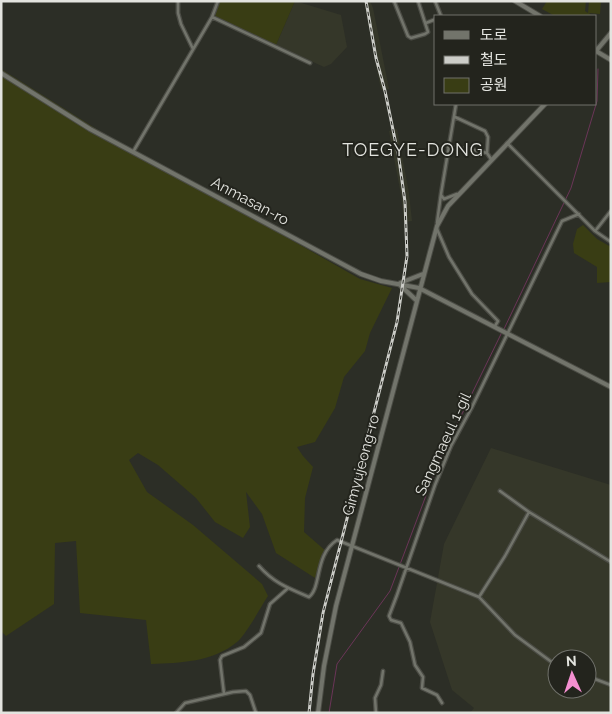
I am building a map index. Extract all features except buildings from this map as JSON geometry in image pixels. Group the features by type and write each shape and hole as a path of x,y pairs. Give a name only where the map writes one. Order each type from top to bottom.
{"street":[{"path":"178,1 178,13 181,24 193,49"},
{"path":"133,152 212,17 218,1"},
{"path":"394,1 408,36 411,38 428,32 418,1"},
{"path":"435,1 440,15"},
{"path":"515,1 538,15"},
{"path":"212,17 310,63"},
{"path":"426,23 434,20"},
{"path":"597,50 611,33"},
{"path":"597,52 611,60"},
{"name":"Anmasan-ro","path":"1,73 90,129 361,274 381,281 419,288 507,332"},
{"path":"456,105 437,226 449,256 472,294 498,321 496,327"},
{"name":"Gimyujeong-ro","path":"318,713 324,666 334,614 437,226 448,206 458,194 544,105"},
{"path":"454,116 485,131 488,137 487,153 491,159"},
{"path":"507,143 596,231 611,242"},
{"path":"448,147 487,153"},
{"path":"441,194 444,199 458,194"},
{"path":"596,231 610,212"},
{"name":"Sangmaeul 1-gil","path":"442,702 437,695 422,688 423,677 415,665 410,642 401,623 391,620 388,616 444,461 562,221 579,214"},
{"path":"416,300 399,284 423,274"},
{"path":"507,332 611,387"},
{"path":"500,491 529,512 611,562"},
{"path":"479,598 529,512"},
{"path":"259,566 268,576 287,589 309,597 311,596 319,567 329,546 337,540 479,598 515,635 547,659"},
{"path":"224,694 220,660 222,656 244,647 261,633 270,604 287,589"},
{"path":"376,713 375,698 382,685 383,671"},
{"path":"597,680 611,685"},
{"path":"176,713 185,703 246,691 250,695 256,713"}],"shaded area":[{"path":"295,1 341,15 347,47 331,64 324,67 276,45"},
{"path":"364,1 370,1 373,8 389,89 381,90"},
{"path":"397,129 409,193 412,221 404,222 389,131"},
{"path":"491,448 611,485 611,713 470,713 474,708 452,690 430,622 444,544"}],"green space":[{"path":"220,1 295,1 276,45 215,16"},
{"path":"547,1 586,1 585,11 588,13 589,1 601,1 600,14 553,15 542,9"},
{"path":"1,69 133,152 360,279 392,288 370,333 365,351 344,377 335,408 315,442 297,447 313,467 305,498 304,532 327,552 315,578 276,553 262,514 246,492 250,527 243,538 215,522 196,498 158,465 138,453 129,460 147,492 193,525 262,584 268,596 241,638 228,649 218,654 185,662 151,664 146,620 80,613 76,541 55,543 54,604 6,636 1,631"},
{"path":"583,225 597,239 611,247 611,282 597,283 597,267 574,253 573,244 577,229"}],"waterway":[{"path":"597,101 598,69"},
{"path":"504,329 571,188 596,105"},
{"path":"329,713 337,664 390,591 439,461 502,332"}],"railway":[{"path":"309,713 323,613 397,322 407,256 405,202 399,159 376,58 366,1"}],"district":[{"name":"TOEGYE-DONG","path":"413,150"}]}
